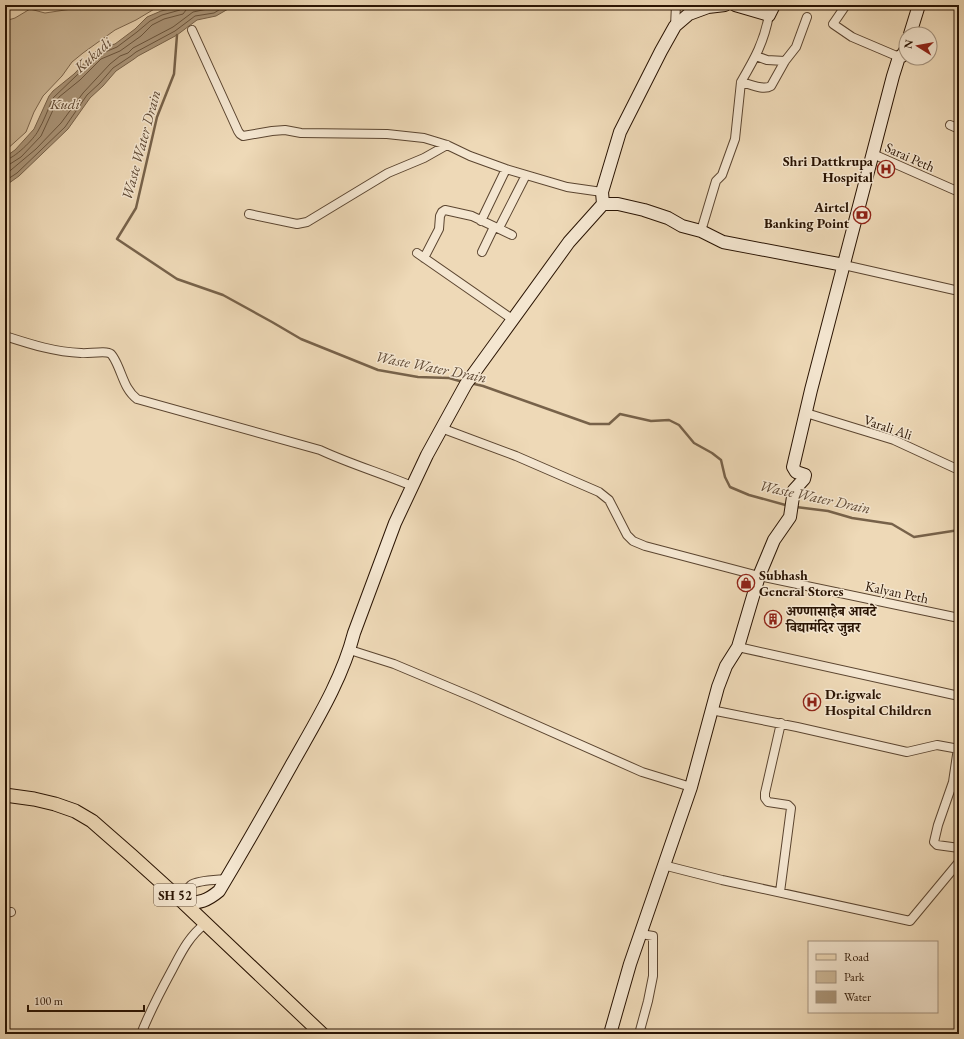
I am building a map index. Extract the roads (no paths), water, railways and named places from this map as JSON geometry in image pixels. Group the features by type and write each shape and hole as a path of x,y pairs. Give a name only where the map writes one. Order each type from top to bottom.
{"main road":[{"name":"SH 52","path":"5,795 34,799 55,804 75,811 92,821 184,903 322,1034"}],"street":[{"path":"675,26 676,5"},
{"path":"227,879 199,882 191,885 187,891 184,903 199,903 211,898 220,891 227,879 319,716 350,650 354,633 395,523 441,428 466,384 512,319 602,198 620,132 660,50 675,26 689,14 708,7 725,5"},
{"path":"701,231 716,181 722,175 735,139 741,82 756,56 765,34 772,10 735,5"},
{"path":"846,5 832,24 852,37 898,52"},
{"path":"912,26 919,5"},
{"path":"741,82 767,88 771,86 785,61 796,47 807,17"},
{"path":"192,30 238,131 243,136 285,130 301,133 387,134 424,138 447,145 470,156 506,169 668,218 682,226 701,231 723,242 844,265 959,291"},
{"path":"756,56 767,60 785,61"},
{"path":"610,1034 663,865 691,787 711,710 726,666 738,647 759,576 774,540 790,517 794,490 804,479 805,475 796,472 793,467 811,390 873,154 898,66"},
{"path":"950,125 959,129"},
{"path":"249,214 297,224 307,222 388,174 424,158 447,145"},
{"name":"Sarai Peth","path":"873,154 959,192"},
{"path":"481,220 506,169"},
{"path":"482,252 526,175"},
{"path":"512,235 472,216 445,210 440,216 439,229 421,255 512,319"},
{"path":"5,336 38,347 63,352 107,352 114,358 125,386 131,395 137,399 320,450 346,462 381,473 412,486"},
{"name":"Varali Ali","path":"806,413 894,440 959,470"},
{"name":"Kalyan Peth","path":"441,428 516,456 599,492 608,500 627,535 633,541 645,546 759,576 959,618"},
{"path":"738,647 959,696"},
{"path":"350,650 394,664 642,772 691,787"},
{"path":"711,710 781,723 907,752 937,745 958,748 953,782 938,825 934,842 937,845 959,848"},
{"path":"780,892 791,808 788,805 768,802 765,798 765,793 781,723"},
{"path":"663,865 910,921 959,862"},
{"path":"141,1034 152,1007 188,940 205,924"},
{"path":"639,1034 653,976 653,936 641,934"}],"water":[{"name":"Kudi","path":"186,5 235,5 216,16 197,20 177,35 138,56 116,71 90,98 68,129 19,176 5,186 5,157 15,150 34,129 49,96 53,91 74,74 96,51 103,47 115,44 135,29 147,17 161,11"}],"waterway":[{"name":"Waste Water Drain","path":"177,35 174,74 157,117 136,208 117,239 177,279 223,295 301,339 378,370 418,377 449,378 463,382"},
{"name":"Waste Water Drain","path":"470,383 483,386 590,424 609,424 620,414 651,421 669,420 679,425 694,443 721,460 725,477 730,487 749,495 789,506"},
{"name":"Waste Water Drain","path":"796,507 828,511 852,518 892,524 914,537 959,530"}],"place":[{"name":"Shri Dattkrupa Hospital","path":"886,169"},
{"name":"Airtel Banking Point","path":"862,215"},
{"name":"Subhash General Stores","path":"746,583"},
{"name":"अण्णासाहेब आवटे विद्यामंदिर जुन्नर","path":"773,619"},
{"name":"Dr.igwale Hospital Children","path":"812,702"}],"water label":[{"name":"Kukadi","path":"93,55"}]}
